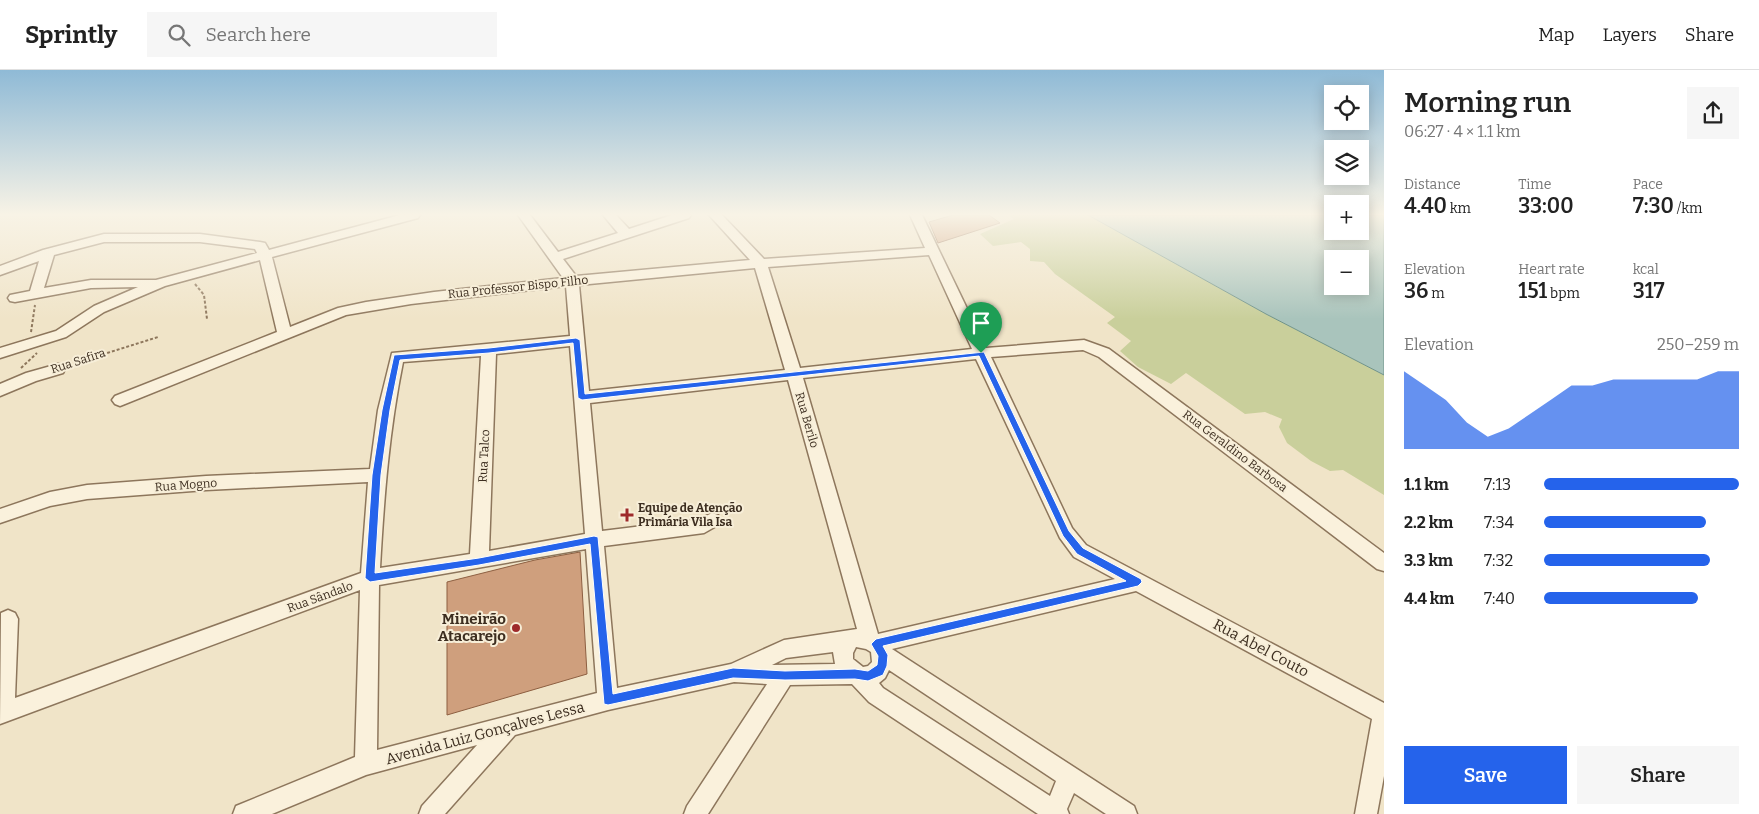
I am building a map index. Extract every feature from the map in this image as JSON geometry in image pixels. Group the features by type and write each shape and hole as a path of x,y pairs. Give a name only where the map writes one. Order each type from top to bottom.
{"street":[{"path":"0,271 60,250"},
{"path":"262,250 285,334"},
{"path":"0,353 46,340 68,331 103,306 160,283 285,250"},
{"path":"548,250 572,281 608,700"},
{"path":"554,258 579,250"},
{"name":"Rua Berilo","path":"748,250 760,263 794,373 870,645"},
{"path":"582,398 981,353 933,252"},
{"name":"Rua Professor Bispo Filho","path":"120,400 343,311 376,304 572,281 760,263 933,252"},
{"path":"36,294 48,253"},
{"path":"15,298 91,284 160,283"},
{"path":"366,764 370,578 377,475 386,410 397,357 489,350 576,340"},
{"name":"Rua Geraldino Barbosa","path":"981,353 1084,345 1104,353 1384,563"},
{"name":"Rua Talco","path":"479,562 489,350"},
{"name":"Rua Abel Couto","path":"981,353 1066,533 1080,551 1384,714"},
{"name":"Rua Safira","path":"0,390 31,377 58,369"},
{"name":"Rua Mogno","path":"0,516 50,499 87,492 206,483 377,475"},
{"name":"Rua Sândalo","path":"2,713 370,578 479,562 594,540 704,526 712,520"},
{"name":"Avenida Luiz Gonçalves Lessa","path":"244,814 366,764 608,700 733,673 784,649 870,645 1138,582"},
{"path":"2,713 8,619"},
{"path":"856,674 868,676 879,671 882,666 870,645"},
{"path":"1068,776 1056,813 876,695 849,669 842,657 843,650 870,645 1126,814"},
{"name":"Avenida Luiz Gonçalves Lessa","path":"733,673 785,676 856,674"},
{"path":"695,814 785,676"},
{"path":"1366,814 1384,714"},
{"path":"430,814 510,725"}],"path":[{"path":"196,285 204,295 207,319"},
{"path":"28,345 36,294"},
{"name":"Rua Safira","path":"58,369 158,337"},
{"path":"16,371 44,346 46,340"}],"green space":[{"path":"1030,250 1150,250 1266,314 1384,375 1384,495 1343,470 1330,471 1311,461 1287,443 1279,427 1282,419 1265,412 1245,414 1186,373 1171,384 1138,367 1120,351 1131,341 1107,323 1115,317 1055,274 1044,262 1030,261"}],"water":[{"path":"1150,250 1384,250 1384,375 1266,314"}],"building":[{"name":"Mineirão Atacarejo","path":"580,552 587,674 447,715 447,582 535,560"}],"place":[{"name":"Equipe de Atenção Primária Vila Isa","path":"627,515"},
{"name":"Mineirão Atacarejo","path":"516,628"}],"route":[{"path":"576,340 582,398 981,353 1066,533 1080,551 1138,582 876,644 883,655 884,661 879,671 874,675 785,676 733,673 608,700 594,540 479,562 370,578 377,475 386,410 397,357 489,350 576,340"}]}
